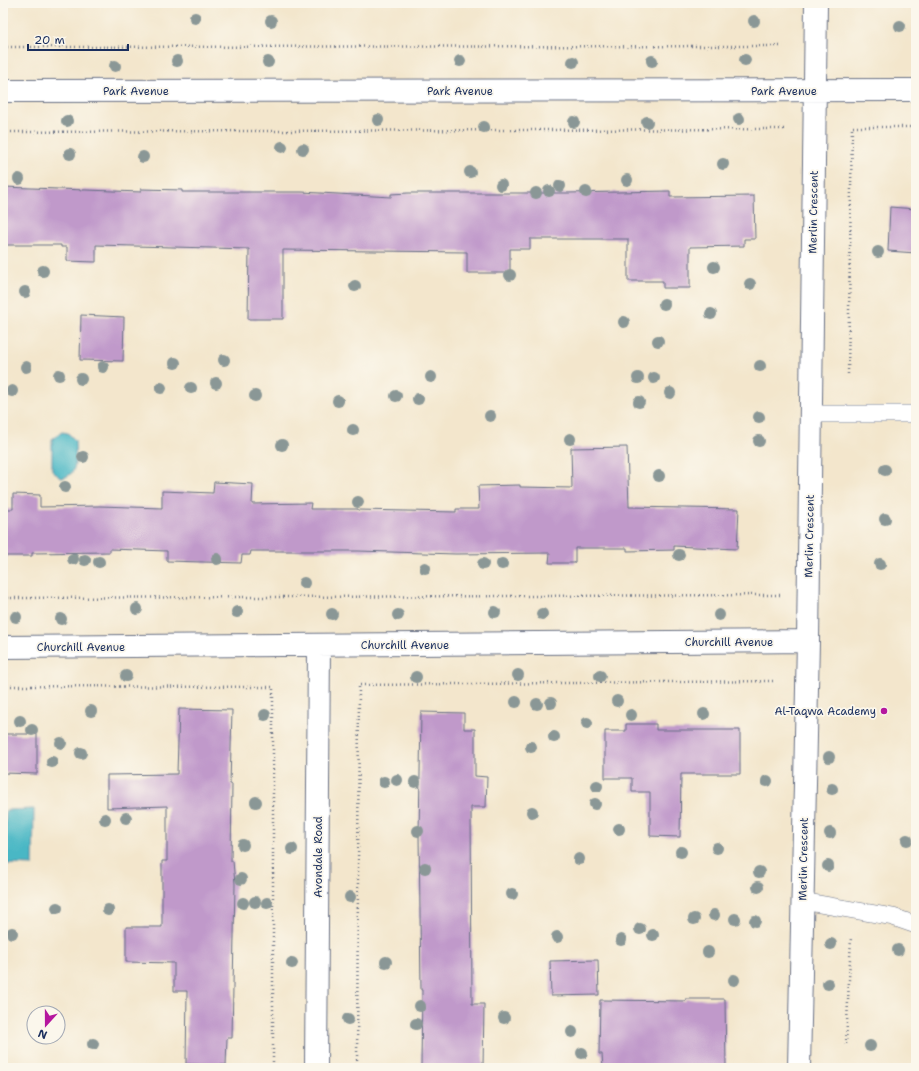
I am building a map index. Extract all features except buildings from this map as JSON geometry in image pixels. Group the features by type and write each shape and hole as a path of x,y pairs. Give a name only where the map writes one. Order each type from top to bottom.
{"street":[{"name":"Merlin Crescent","path":"799,1068 808,642 816,3"},
{"name":"Park Avenue","path":"3,91 916,90"},
{"name":"Churchill Avenue","path":"3,647 808,642"},
{"name":"Avondale Road","path":"316,1068 319,645"}],"lane":[{"path":"810,414 916,414"},
{"path":"802,901 893,917 916,925"}],"path":[{"path":"3,47 782,46"},
{"path":"848,374 852,127 916,127"},
{"path":"3,132 786,129"},
{"path":"3,598 780,595"},
{"path":"357,1068 359,685 775,681"},
{"path":"3,686 273,687 273,1068"},
{"path":"846,1044 852,931"}],"water":[{"path":"62,432 68,433 75,440 76,458 74,469 71,474 60,478 52,470 52,439"},
{"path":"34,809 33,865 5,864 6,810"}],"place":[{"name":"Al-Taqwa Academy","path":"884,711"}]}
